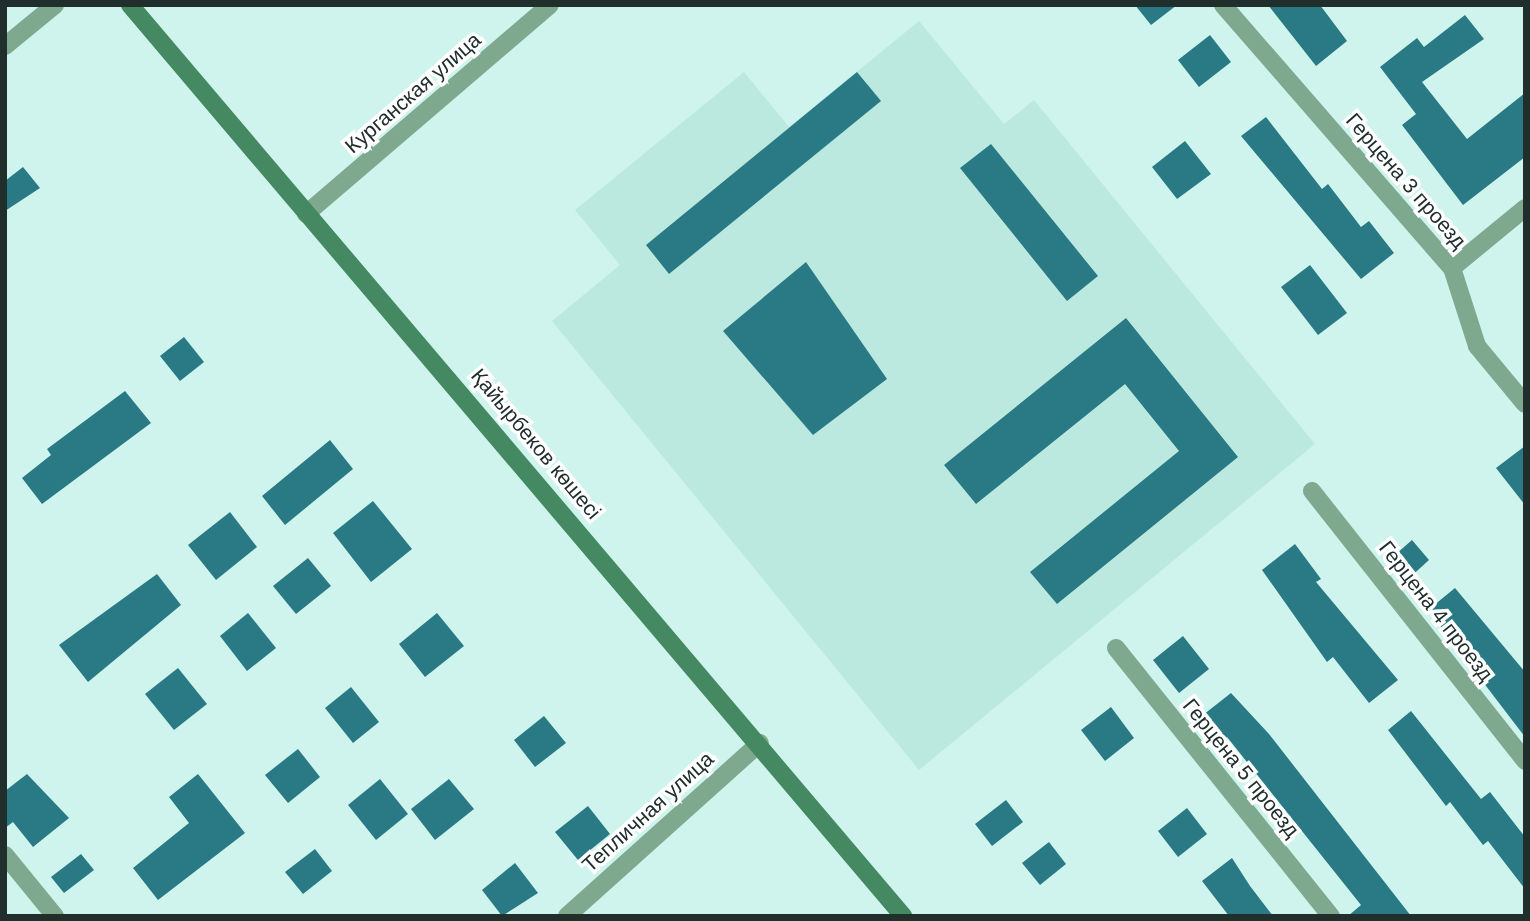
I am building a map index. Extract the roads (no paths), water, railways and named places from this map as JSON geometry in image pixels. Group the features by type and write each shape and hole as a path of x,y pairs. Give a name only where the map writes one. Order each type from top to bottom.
{"main road":[{"name":"Қайырбеков көшесі","path":"130,5 760,743 903,916"}],"street":[{"path":"5,46 55,5"},
{"name":"Курганская улица","path":"306,214 550,5"},
{"name":"Герцена 3 проезд","path":"1223,5 1452,268 1477,346 1525,404"},
{"path":"1452,268 1525,208"},
{"name":"Герцена 4 проезд","path":"1311,491 1525,761"},
{"name":"Герцена 5 проезд","path":"1116,648 1331,916"},
{"name":"Тепличная улица","path":"567,916 760,743"},
{"path":"5,855 55,916"}]}
